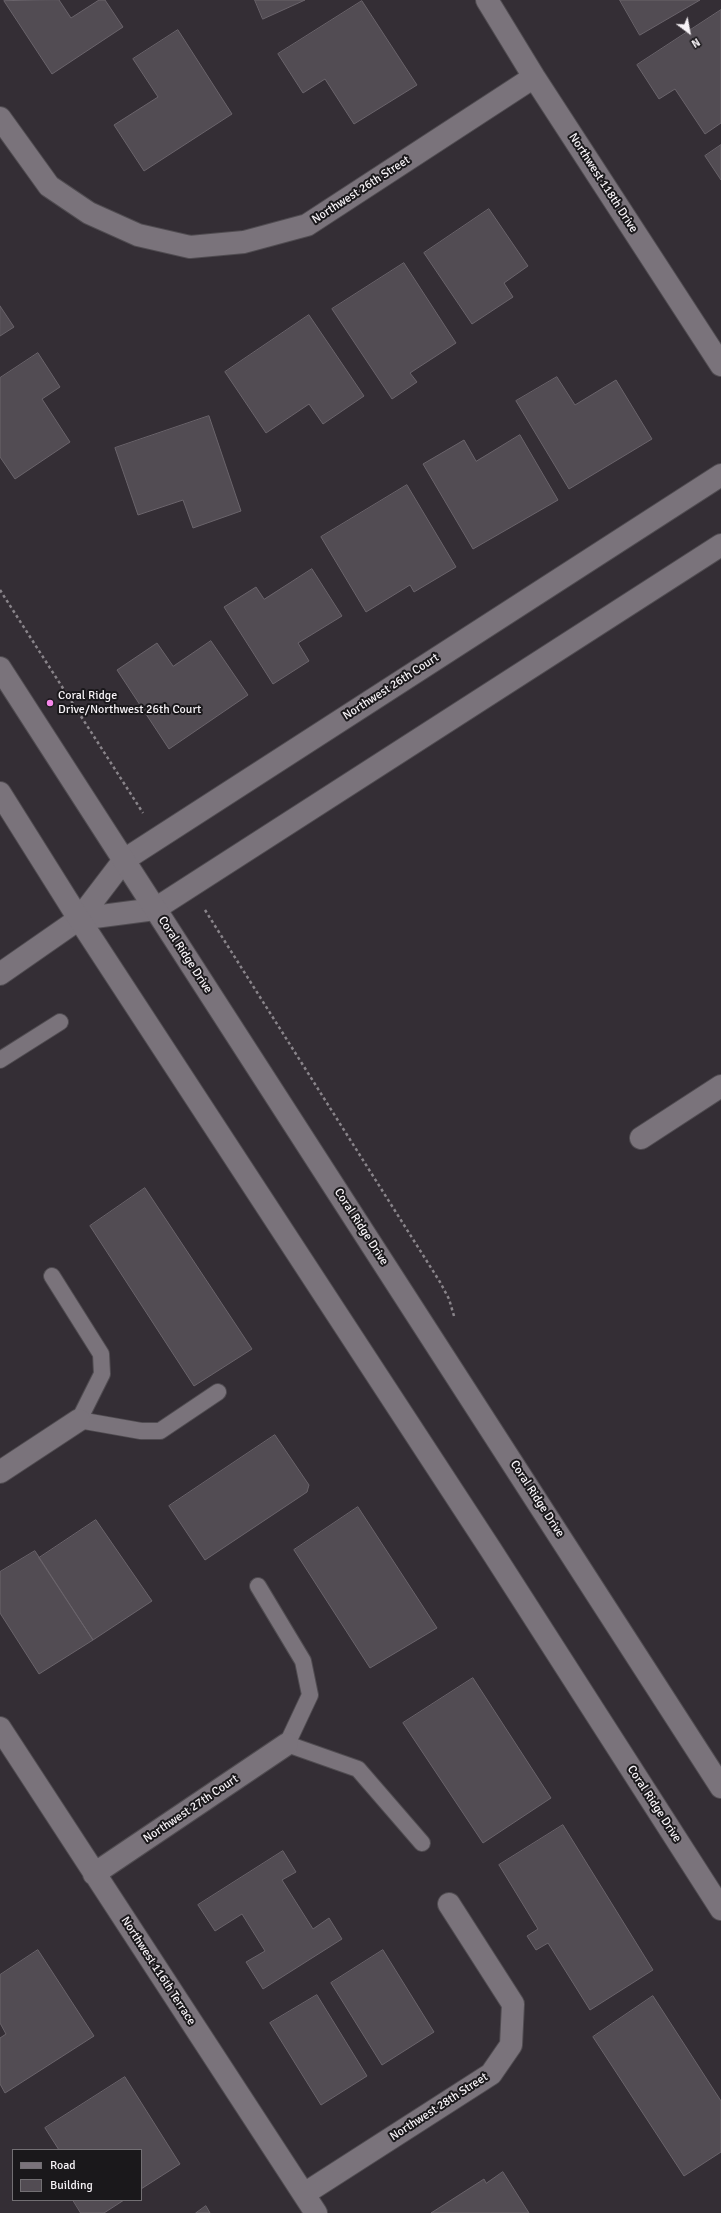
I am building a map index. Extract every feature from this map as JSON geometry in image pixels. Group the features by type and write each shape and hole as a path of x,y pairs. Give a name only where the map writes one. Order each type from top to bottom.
{"street":[{"name":"Northwest 118th Drive","path":"487,0 534,77 721,365"},
{"name":"Northwest 26th Street","path":"0,118 49,186 88,212 138,235 190,247 244,242 307,225 534,77"},
{"name":"Northwest 26th Court","path":"0,974 78,919 124,860 721,475"},
{"name":"Northwest 26th Court","path":"78,919 155,909 721,545"},
{"name":"Coral Ridge Drive","path":"0,668 721,1787"},
{"name":"Coral Ridge Drive","path":"0,793 78,919 491,1550 721,1909"},
{"path":"641,1138 721,1086"},
{"path":"0,1472 79,1420"},
{"name":"Northwest 116th Terrace","path":"0,1728 316,2213"},
{"name":"Northwest 27th Court","path":"94,1874 287,1744"},
{"name":"Northwest 28th Street","path":"304,2194 491,2074 511,2045 513,2004 449,1904"}],"lane":[{"path":"0,1060 60,1022"},
{"path":"52,1276 101,1354 102,1374 79,1420 141,1431 160,1431 218,1392"},
{"path":"258,1586 303,1661 310,1695 287,1744 358,1769 422,1843"}],"path":[{"path":"0,590 158,838"},
{"path":"190,886 440,1282 449,1299 455,1320"}],"building":[{"path":"59,0 71,18 99,0 105,0 123,27 52,74 4,1"},
{"path":"255,0 305,0 263,19"},
{"path":"620,0 700,0 640,35"},
{"path":"362,1 417,85 354,124 325,79 303,93 278,54"},
{"path":"721,10 721,123 705,134 675,89 659,99 637,65"},
{"path":"178,30 232,114 144,171 114,125 158,97 133,59"},
{"path":"721,145 721,180 705,156"},
{"path":"489,209 528,266 504,283 513,297 472,324 424,253"},
{"path":"404,263 456,343 410,373 417,382 392,399 332,309"},
{"path":"0,306 14,327 0,336"},
{"path":"309,315 364,396 323,424 309,404 266,433 225,372"},
{"path":"38,353 60,387 42,399 70,442 15,479 0,457 0,378"},
{"path":"557,377 575,405 616,380 652,439 569,489 516,401"},
{"path":"209,416 241,511 193,528 183,500 138,515 115,448"},
{"path":"520,435 558,500 473,549 423,464 464,440 476,461"},
{"path":"407,485 456,567 414,592 410,585 366,612 321,537"},
{"path":"312,569 342,616 298,643 309,661 273,684 224,607 256,587 264,599"},
{"path":"211,641 248,695 169,749 117,670 157,643 173,666"},
{"path":"145,1188 252,1349 194,1386 90,1226"},
{"path":"275,1435 309,1485 307,1492 205,1560 169,1506"},
{"path":"358,1507 437,1628 370,1668 294,1550"},
{"path":"96,1520 152,1601 93,1640 39,1558"},
{"path":"35,1551 93,1640 39,1674 0,1613 0,1572"},
{"path":"473,1678 551,1798 483,1843 403,1723"},
{"path":"563,1825 653,1970 590,2010 548,1943 536,1950 527,1936 538,1929 499,1865"},
{"path":"283,1851 296,1872 282,1880 313,1929 329,1918 342,1939 263,1989 246,1962 265,1951 242,1914 215,1931 198,1905"},
{"path":"38,1950 94,2036 5,2093 0,2084 0,2038 6,2034 0,2023 0,1975"},
{"path":"383,1950 434,2032 382,2065 331,1983"},
{"path":"317,1995 367,2076 321,2105 270,2023"},
{"path":"653,1996 721,2101 721,2152 684,2176 593,2037"},
{"path":"125,2077 180,2164 142,2188 142,2149 58,2149 45,2128"},
{"path":"503,2172 529,2213 431,2213 484,2179 486,2183"},
{"path":"74,2201 122,2201 104,2213 81,2213"},
{"path":"206,2206 210,2213 196,2213"}],"place":[{"name":"Coral Ridge Drive/Northwest 26th Court","path":"50,703"}]}
